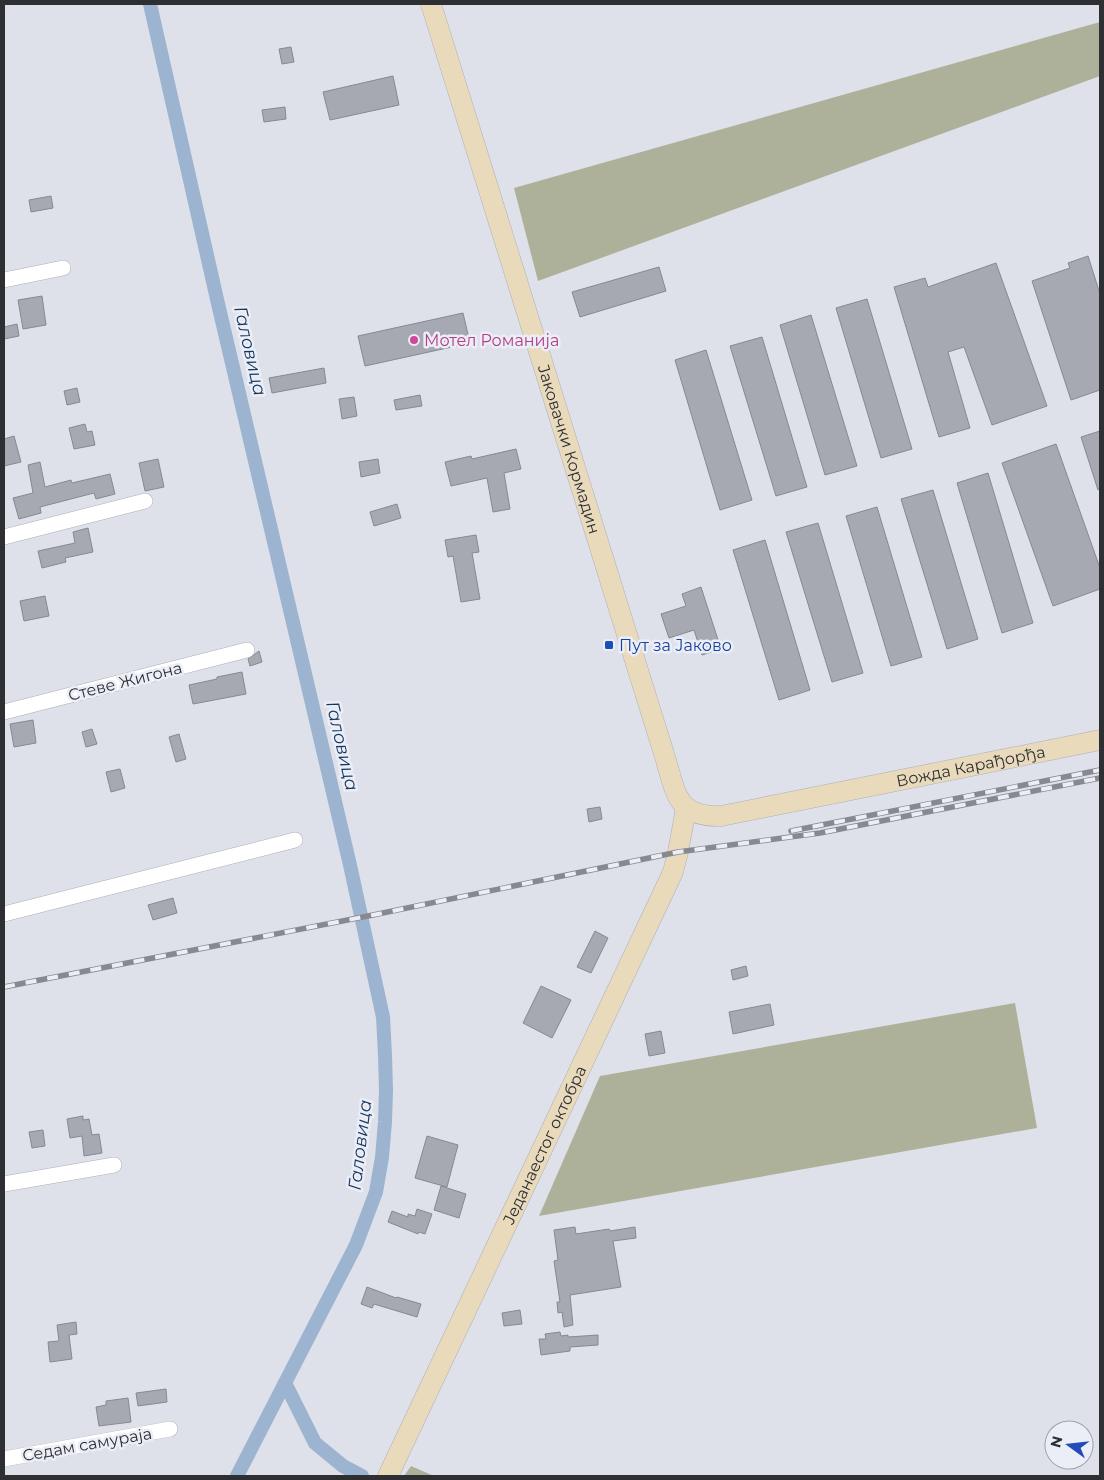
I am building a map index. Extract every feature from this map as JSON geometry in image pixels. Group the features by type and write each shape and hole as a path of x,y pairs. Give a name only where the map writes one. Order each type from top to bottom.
{"main road":[{"name":"Јаковачки Кормадин","path":"431,4 677,796 686,808"},
{"name":"Вожда Карађорђа","path":"686,808 703,816 721,816 1100,740"},
{"name":"Једанаестог октобра","path":"389,1474 673,872 686,808"}],"street":[{"path":"4,280 63,268"},
{"path":"4,537 145,501"},
{"name":"Стеве Жигона","path":"4,712 247,650"},
{"path":"4,914 296,840"},
{"path":"4,1184 114,1165"},
{"name":"Седам самураја","path":"4,1459 170,1429"}],"green space":[{"path":"1100,22 1100,76 538,281 514,188"},
{"path":"1015,1003 1037,1128 539,1216 600,1076"},
{"path":"411,1466 434,1476 404,1476"}],"building":[{"path":"291,47 294,62 282,64 279,49"},
{"path":"393,76 399,105 330,120 323,92"},
{"path":"285,107 286,119 264,122 262,110"},
{"path":"51,196 53,208 31,212 29,200"},
{"path":"1088,256 1100,294 1100,390 1071,400 1032,281 1070,268 1068,263"},
{"path":"996,263 1047,406 992,425 964,347 948,352 970,428 939,437 894,287 925,278 928,287"},
{"path":"659,267 666,291 580,317 572,292"},
{"path":"42,296 46,325 23,329 18,300"},
{"path":"867,299 912,449 881,458 836,308"},
{"name":"Мотел Романија","path":"463,313 470,343 365,366 358,336"},
{"path":"811,315 857,466 825,475 780,325"},
{"path":"17,324 19,336 4,339 4,327"},
{"path":"762,337 807,487 776,496 730,346"},
{"path":"706,350 752,500 720,510 675,360"},
{"path":"324,368 326,383 272,393 269,378"},
{"path":"77,388 80,402 67,405 64,391"},
{"path":"420,395 422,406 396,410 394,400"},
{"path":"354,397 357,416 342,419 339,399"},
{"path":"85,424 87,432 92,431 95,445 74,449 69,428"},
{"path":"1100,431 1100,489 1098,490 1081,437"},
{"path":"14,436 21,462 4,466 4,439"},
{"path":"1056,444 1100,568 1100,589 1053,606 1002,463"},
{"path":"516,449 521,469 504,473 510,509 493,512 487,478 451,486 445,462 471,456 472,459"},
{"path":"158,459 164,487 145,491 139,463"},
{"path":"378,459 380,473 361,477 359,462"},
{"path":"40,462 45,487 71,480 72,483 110,474 115,494 96,499 94,493 40,507 41,513 19,519 13,498 33,493 28,465"},
{"path":"988,473 1033,623 1002,633 957,483"},
{"path":"933,490 978,639 947,649 901,499"},
{"path":"397,504 401,518 374,526 370,512"},
{"path":"877,507 922,657 891,666 846,516"},
{"path":"818,523 863,673 832,682 786,532"},
{"path":"88,528 93,552 65,558 66,562 42,568 38,551 75,543 73,532"},
{"path":"476,535 479,552 472,553 480,599 461,602 453,556 448,557 445,540"},
{"path":"765,540 810,690 779,700 733,550"},
{"path":"701,587 721,649 702,655 694,630 669,638 661,614 686,606 682,594"},
{"path":"45,596 49,616 24,621 20,601"},
{"path":"259,651 262,662 250,666 248,659"},
{"path":"242,672 246,694 193,704 189,685"},
{"path":"33,720 36,743 14,747 10,724"},
{"path":"92,729 97,744 86,747 82,732"},
{"path":"179,734 186,759 176,762 169,737"},
{"path":"120,769 125,788 111,792 106,772"},
{"path":"600,807 602,819 589,822 587,809"},
{"path":"173,898 177,913 153,920 148,905"},
{"path":"595,931 608,938 591,973 577,967"},
{"path":"746,966 748,976 733,980 731,970"},
{"path":"541,986 571,1000 552,1038 523,1023"},
{"path":"770,1004 774,1025 733,1034 729,1012"},
{"path":"661,1031 665,1053 649,1056 645,1034"},
{"path":"83,1116 83,1120 89,1119 92,1135 99,1134 102,1153 84,1156 82,1136 70,1138 67,1119"},
{"path":"43,1130 45,1146 32,1148 29,1132"},
{"path":"427,1136 458,1145 447,1187 415,1178"},
{"path":"441,1186 466,1194 459,1218 434,1210"},
{"path":"417,1209 432,1214 425,1234 419,1232 418,1234 388,1222 392,1211 408,1217 408,1214 415,1216"},
{"path":"575,1227 576,1234 635,1227 636,1238 613,1241 621,1287 570,1295 573,1325 564,1327 562,1312 558,1313 557,1302 560,1302 554,1261 558,1260 554,1230"},
{"path":"367,1287 396,1298 421,1304 417,1317 374,1304 372,1308 361,1304"},
{"path":"520,1310 522,1324 504,1326 502,1313"},
{"path":"76,1322 77,1334 69,1335 72,1359 50,1362 48,1342 59,1341 57,1325"},
{"path":"560,1332 561,1336 568,1335 568,1337 598,1335 598,1345 570,1347 570,1351 541,1355 539,1339 546,1339 545,1334"},
{"path":"166,1389 167,1402 138,1406 136,1393"},
{"path":"128,1398 131,1422 99,1426 96,1407 106,1405 106,1401"}],"waterway":[{"name":"Галовица","path":"150,4 219,308 350,865 383,1017 386,1090 385,1122 376,1192 356,1245 237,1476"},
{"path":"285,1383 315,1443 343,1466 362,1476"}],"railway":[{"path":"791,831 1100,770"},
{"path":"4,987 373,915 678,852 820,833 1100,778"}],"place":[{"name":"Мотел Романија","path":"414,340"},
{"name":"Пут за Јаково","path":"609,645"}]}
